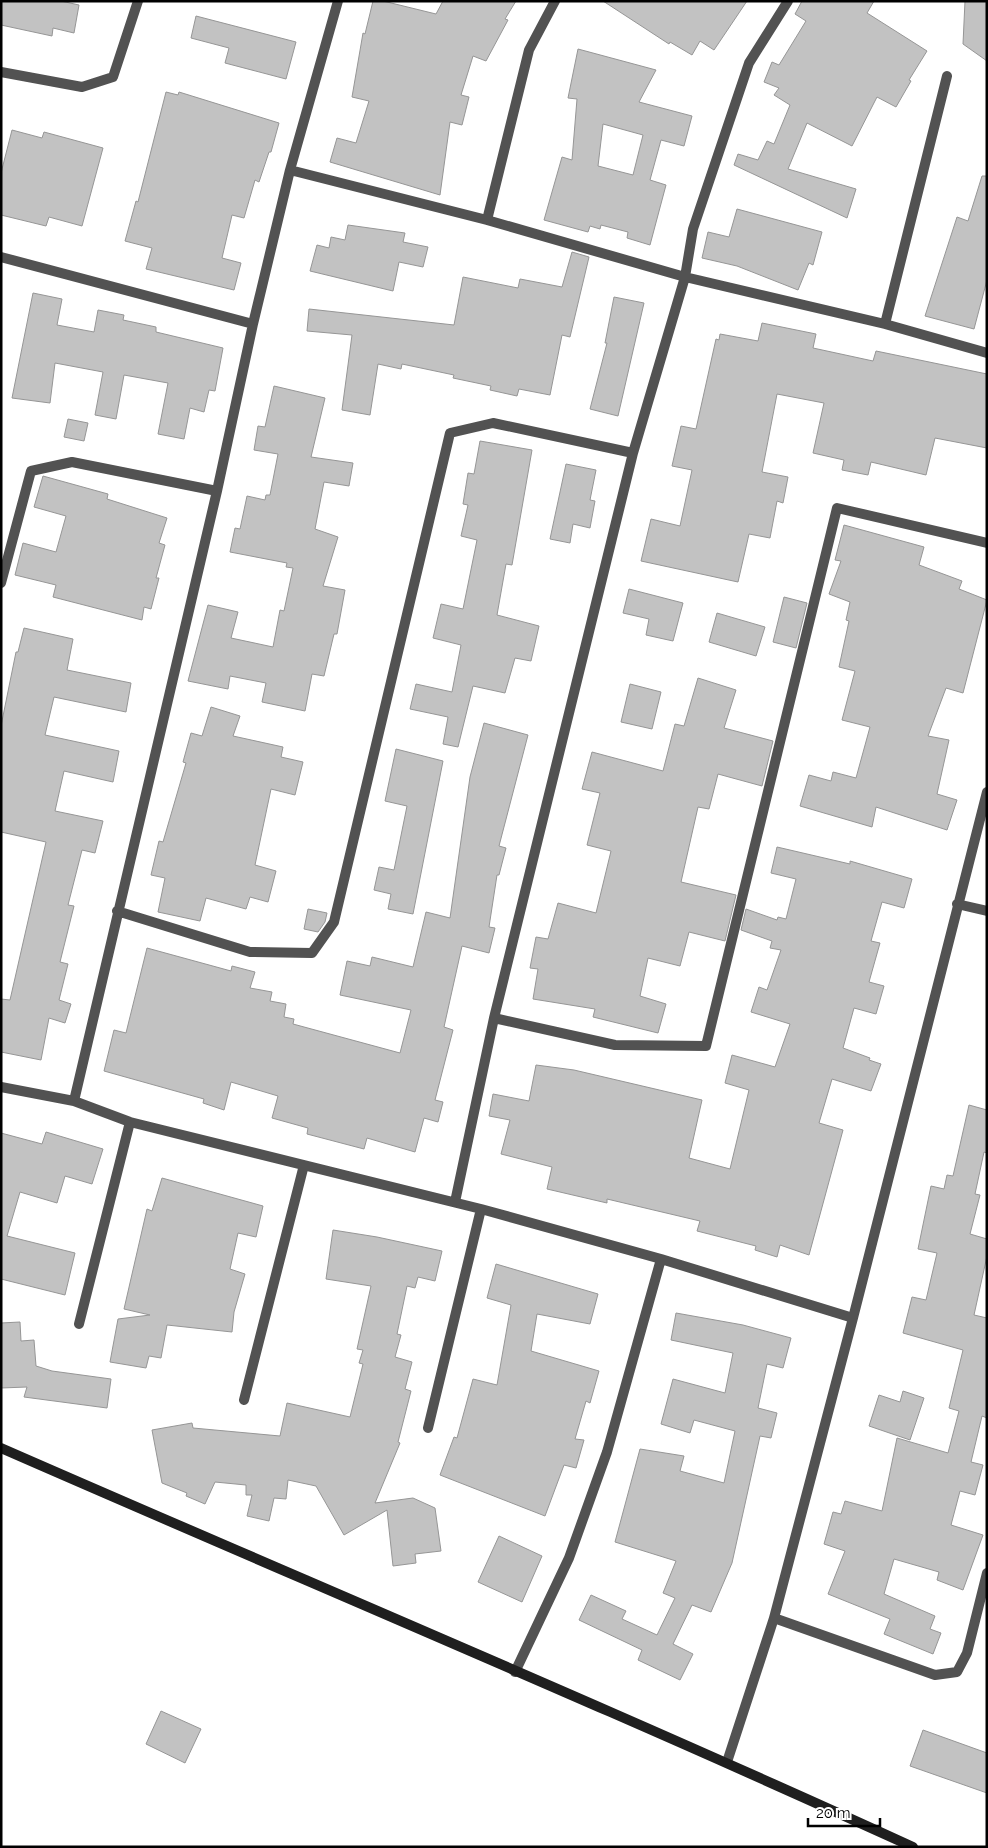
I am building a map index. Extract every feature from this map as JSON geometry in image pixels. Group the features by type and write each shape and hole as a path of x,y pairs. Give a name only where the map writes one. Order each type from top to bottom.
{"street":[{"path":"1,72 82,87 113,77 138,1"},
{"path":"74,1101 217,491 253,324 290,170 338,1"},
{"path":"487,220 529,50 555,1"},
{"path":"455,1202 494,1018 633,453 684,277 693,229 749,63 788,1"},
{"path":"885,324 947,76"},
{"path":"290,170 487,220 684,277 885,324 987,353"},
{"path":"1,257 253,324"},
{"path":"118,911 250,952 312,953 334,922 450,433 493,423 633,453"},
{"path":"1,583 31,471 72,462 217,491"},
{"path":"494,1018 615,1045 706,1046 837,508 987,543"},
{"path":"727,1762 774,1618 853,1318 987,792"},
{"path":"957,904 987,911"},
{"path":"1,1088 74,1101 130,1122 455,1202 661,1259 853,1318"},
{"path":"80,1324 130,1122"},
{"path":"244,1400 304,1165"},
{"path":"428,1428 480,1209"},
{"path":"515,1672 569,1558 604,1460 661,1259"},
{"path":"1,1448 515,1672 727,1762 913,1847"},
{"path":"774,1618 935,1675 957,1672 967,1653 987,1573"}],"building":[{"path":"1,1 61,1 79,5 74,33 53,28 52,36 1,25"},
{"path":"373,1 383,1 436,14 443,1 516,1 505,19 508,20 486,61 473,56 461,95 469,97 462,125 450,122 440,195 330,162 337,138 356,143 369,101 352,97 363,33 365,34"},
{"path":"603,1 747,1 714,50 700,41 692,55 670,42 669,44"},
{"path":"802,1 874,1 867,13 927,51 909,80 911,81 896,107 877,97 852,146 807,123 788,169 856,189 847,218 734,165 738,154 758,160 767,141 774,144 790,105 774,95 779,88 764,82 772,62 779,65 806,21 795,14"},
{"path":"965,1 987,1 987,61 963,44"},
{"path":"196,16 296,42 286,79 225,63 229,48 191,38"},
{"path":"578,49 656,70 639,102 692,116 684,146 661,140 650,180 666,185 650,245 627,238 628,232 601,225 600,229 590,226 588,232 544,220 562,157 572,160 577,99 568,98","holes":["603,124 643,135 633,175 598,166"]},
{"path":"166,92 178,95 179,92 279,123 271,152 269,152 259,182 255,180 244,218 232,215 222,258 241,263 234,290 146,269 152,248 125,241 136,201 138,202"},
{"path":"12,130 42,138 44,132 103,148 82,226 49,217 46,226 1,215 1,173"},
{"path":"982,176 987,176 987,280 974,329 925,316 957,217 968,221"},
{"path":"737,209 822,232 813,265 809,263 798,290 737,266 702,258 708,232 729,237"},
{"path":"348,225 405,233 403,242 428,247 423,267 399,262 393,291 310,271 317,245 329,248 331,237 345,240"},
{"path":"572,252 589,257 570,337 562,335 550,395 519,389 517,396 490,390 491,386 453,378 454,375 402,364 401,369 378,364 370,415 342,410 352,335 307,331 309,309 454,325 463,277 518,288 520,279 562,287"},
{"path":"33,293 62,299 57,325 94,332 98,310 124,315 123,320 156,327 156,332 223,348 215,391 209,390 204,412 190,408 184,439 158,434 168,383 124,375 116,419 95,415 103,372 55,363 50,403 12,398"},
{"path":"614,297 644,303 618,416 590,409 607,343 605,343"},
{"path":"762,323 816,334 813,348 873,361 876,351 987,374 987,448 935,438 926,475 871,462 868,475 842,470 844,460 813,453 824,403 777,394 762,472 788,477 783,503 777,501 770,538 749,534 738,582 641,561 651,519 680,526 692,470 672,466 681,426 696,429 716,339 719,340 720,334 758,341"},
{"path":"274,386 325,398 311,457 353,463 349,486 324,482 315,529 338,537 323,586 345,590 337,634 334,634 324,676 312,674 305,711 262,702 266,683 230,676 228,689 188,681 208,605 238,612 231,638 273,647 280,610 284,611 293,568 286,567 287,563 230,552 235,528 240,529 247,496 265,500 266,495 270,495 278,454 254,450 258,426 265,427"},
{"path":"68,419 88,423 84,441 64,437"},
{"path":"480,441 532,450 512,565 506,564 497,615 539,626 531,661 515,658 505,693 473,686 458,747 443,744 448,717 410,709 416,684 452,692 461,645 433,638 441,604 463,609 477,540 461,536 468,505 463,504 468,473 474,474"},
{"path":"566,464 596,470 590,500 595,501 590,528 573,524 570,543 550,539"},
{"path":"43,476 108,494 107,499 167,518 159,543 165,545 156,578 159,578 151,609 144,607 142,620 53,597 56,585 15,575 23,543 56,552 66,516 34,507"},
{"path":"844,525 924,547 919,565 962,581 959,589 987,600 963,693 946,688 928,736 949,740 937,794 957,800 947,830 876,807 872,827 800,806 809,775 831,781 833,772 856,778 870,727 842,720 855,671 839,667 849,621 846,620 850,602 829,594 841,561 835,560"},
{"path":"629,589 683,603 673,641 646,635 649,619 623,613"},
{"path":"784,597 807,603 796,648 773,642"},
{"path":"717,613 765,627 756,656 709,642"},
{"path":"24,628 73,639 67,670 131,683 126,712 54,697 45,735 119,751 113,782 64,771 55,811 103,821 95,853 82,850 68,905 74,906 60,962 68,964 59,1000 71,1004 65,1023 49,1018 41,1060 1,1052 1,999 10,1000 46,842 1,832 1,726 16,652 18,652"},
{"path":"698,678 736,690 724,728 773,741 762,786 718,774 709,809 698,807 681,882 736,895 725,941 689,932 680,966 648,958 640,996 666,1004 658,1033 593,1017 595,1009 533,999 538,969 530,968 536,937 548,939 558,903 596,913 611,851 587,845 600,793 582,789 592,752 663,771 675,724 684,726"},
{"path":"630,684 661,692 652,729 621,722"},
{"path":"211,707 240,716 233,736 283,747 281,757 303,762 295,795 271,789 255,865 276,871 268,902 250,897 246,909 206,898 200,921 158,912 165,878 151,875 159,841 163,842 186,763 183,762 191,733 202,736"},
{"path":"484,723 528,735 499,846 506,848 499,875 497,875 489,927 495,928 489,953 462,946 444,1027 453,1030 435,1100 443,1102 438,1122 424,1118 415,1152 367,1138 364,1149 307,1134 308,1128 272,1118 278,1096 231,1082 224,1110 203,1103 204,1099 104,1071 114,1030 126,1033 147,948 231,971 232,966 255,972 250,988 272,992 270,1001 286,1004 284,1017 294,1019 293,1024 400,1053 411,1010 340,995 347,961 370,966 372,957 413,967 426,912 450,918 470,777"},
{"path":"396,749 443,761 413,914 388,909 391,894 374,890 379,867 394,870 407,806 385,801"},
{"path":"777,847 850,864 850,861 912,879 904,908 882,902 871,941 880,943 869,982 884,986 876,1014 854,1008 843,1048 881,1064 871,1091 832,1079 819,1123 843,1130 809,1255 780,1245 777,1257 755,1250 756,1246 697,1231 700,1221 607,1199 607,1203 547,1189 552,1167 501,1154 510,1120 489,1116 493,1094 529,1101 536,1065 574,1070 702,1100 689,1158 730,1169 749,1090 725,1083 732,1055 775,1067 790,1024 751,1012 759,987 767,990 781,950 770,948 772,941 741,930 746,909 777,920 778,917 786,919 796,879 771,873"},
{"path":"308,909 327,913 325,922 318,932 304,929"},
{"path":"969,1105 987,1110 987,1153 984,1152 975,1194 980,1195 970,1234 987,1239 987,1256 974,1315 987,1318 987,1418 982,1416 971,1462 983,1465 975,1495 960,1491 951,1525 983,1535 963,1590 937,1580 939,1572 894,1559 884,1594 935,1616 930,1629 941,1633 933,1654 884,1634 890,1619 828,1594 845,1551 824,1544 833,1512 841,1514 845,1501 882,1511 897,1438 948,1453 959,1411 949,1408 963,1350 903,1333 912,1297 926,1300 937,1253 918,1249 931,1186 944,1189 947,1175 953,1176"},
{"path":"46,1132 103,1149 92,1184 65,1176 57,1203 20,1192 7,1236 75,1253 65,1295 1,1279 1,1133 42,1144"},
{"path":"162,1178 263,1206 256,1237 238,1233 230,1269 245,1274 234,1312 232,1332 167,1325 161,1358 149,1356 146,1368 110,1362 118,1319 150,1315 124,1309 147,1209 152,1211"},
{"path":"333,1230 442,1251 435,1281 418,1277 415,1288 407,1286 397,1334 401,1335 395,1357 412,1362 405,1389 411,1391 398,1442 400,1443 375,1503 413,1498 435,1508 441,1551 415,1554 416,1563 393,1566 387,1510 344,1535 316,1486 288,1480 286,1499 274,1498 269,1521 247,1516 252,1495 246,1495 246,1485 215,1482 205,1504 186,1496 187,1493 162,1483 152,1430 192,1423 193,1428 280,1436 287,1403 350,1417 363,1364 359,1363 363,1350 357,1349 371,1286 326,1279"},
{"path":"496,1264 598,1294 590,1324 537,1314 531,1351 599,1371 590,1403 586,1401 575,1439 584,1440 576,1468 564,1465 545,1516 440,1475 454,1437 457,1438 473,1379 497,1385 511,1305 487,1298"},
{"path":"676,1313 743,1325 791,1338 783,1368 767,1364 758,1408 777,1413 771,1438 760,1436 732,1563 711,1612 692,1605 673,1644 693,1654 680,1680 638,1660 642,1650 579,1620 591,1595 626,1611 622,1619 657,1635 675,1598 663,1593 676,1561 615,1542 640,1449 684,1456 680,1471 724,1483 735,1431 694,1420 690,1433 661,1424 673,1379 725,1393 733,1353 671,1340"},
{"path":"20,1322 21,1341 34,1340 36,1366 52,1371 111,1379 107,1408 24,1397 27,1387 1,1388 1,1323"},
{"path":"903,1391 924,1398 910,1440 869,1426 879,1395 900,1402"},
{"path":"499,1536 542,1556 522,1602 478,1582"},
{"path":"161,1711 201,1729 185,1763 146,1744"},
{"path":"923,1730 987,1753 987,1793 910,1766"}]}
